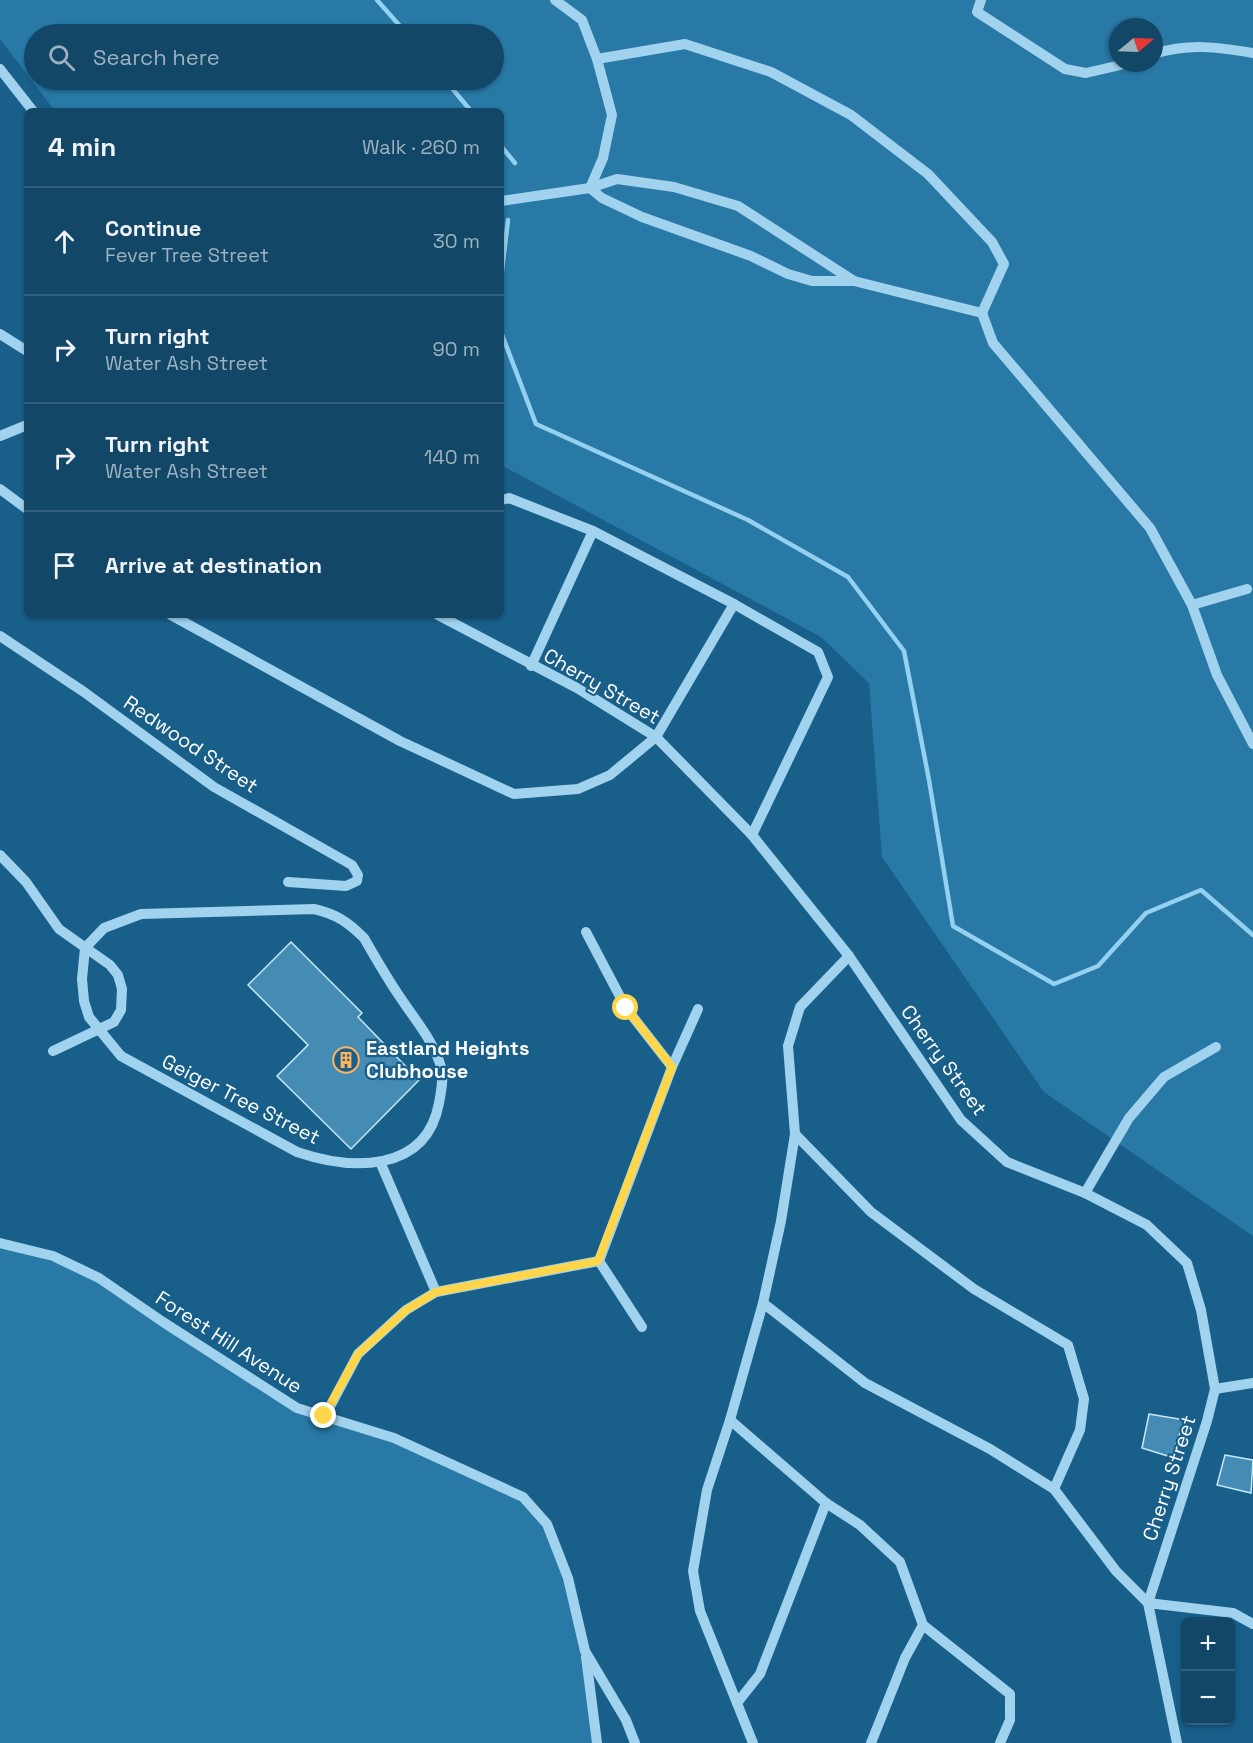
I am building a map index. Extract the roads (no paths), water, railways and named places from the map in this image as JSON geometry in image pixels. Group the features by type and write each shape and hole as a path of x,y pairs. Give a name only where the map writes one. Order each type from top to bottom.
{"street":[{"path":"555,0 582,20 597,59 612,115 603,158 590,188"},
{"path":"981,0 977,12 1065,69 1086,73 1109,68"},
{"path":"597,59 685,44 771,72 850,115 928,174 992,242 1004,264 982,313 993,343 1150,528 1192,605 1217,675 1253,744"},
{"path":"1163,51 1173,48 1207,46 1253,53"},
{"path":"0,69 31,108"},
{"path":"504,201 590,188 617,179 674,188 738,206 854,281"},
{"path":"590,188 602,198 642,217 751,256 788,274 812,280 854,281 982,313"},
{"path":"0,334 24,349"},
{"path":"0,436 24,426"},
{"path":"0,489 24,507"},
{"path":"504,499 508,498 593,531 734,604 818,652 828,677 752,835"},
{"path":"531,666 593,531"},
{"path":"1192,605 1247,589"},
{"path":"176,618 400,741 514,794 578,789 610,775 656,737 734,604"},
{"name":"Cherry Street","path":"443,618 531,666 577,688 656,737 752,835 849,956 961,1120 1007,1162 1085,1193 1147,1225 1187,1263 1202,1310 1215,1389 1207,1421 1148,1603 1177,1743"},
{"name":"Redwood Street","path":"0,636 84,692 214,787 352,865 358,875 357,881 346,886 288,882"},
{"path":"0,855 26,882 59,929 110,965 118,975 122,989 122,1010 114,1022 53,1052"},
{"name":"Geiger Tree Street","path":"314,909 332,913 348,923 364,938 433,1047 442,1069 442,1089 437,1114 424,1137 408,1150 381,1164 340,1163 297,1152 121,1056 89,1017 84,1001 82,979 85,948 104,928 141,914 314,909"},
{"path":"586,932 626,1008 672,1067"},
{"path":"753,1743 700,1611 693,1571 707,1490 730,1420 763,1303 795,1134 788,1046 800,1006 849,956"},
{"path":"598,1261 672,1067 698,1009"},
{"path":"1085,1193 1130,1118 1164,1077 1216,1047"},
{"path":"795,1134 871,1212 974,1289 1068,1345 1084,1399 1080,1430 1054,1489"},
{"path":"381,1164 436,1292"},
{"name":"Forest Hill Avenue","path":"0,1243 52,1256 99,1278 163,1323 297,1408 394,1438 523,1497 547,1524 568,1578 585,1651 626,1720 635,1743"},
{"path":"324,1416 358,1354 406,1310 436,1292 598,1261"},
{"path":"598,1261 642,1327"},
{"path":"763,1303 864,1383 990,1449 1054,1489 1116,1571 1148,1603 1233,1613 1253,1624"},
{"path":"1215,1389 1253,1383"},
{"path":"730,1420 826,1503 860,1525 900,1562 923,1625 1010,1694 1010,1720 1000,1743"},
{"path":"737,1703 760,1674 826,1503"},
{"path":"871,1743 905,1658 923,1625"},
{"path":"585,1651 597,1743"}],"waterway":[{"path":"377,0 398,24"},
{"path":"453,90 468,108"},
{"path":"504,150 515,163"},
{"path":"504,254 508,220"},
{"path":"504,340 536,424 748,520 848,577 904,651 929,780 953,926 1054,984 1098,966 1146,913 1201,890 1253,935"}],"place":[{"name":"Eastland Heights Clubhouse","path":"346,1060"}]}
